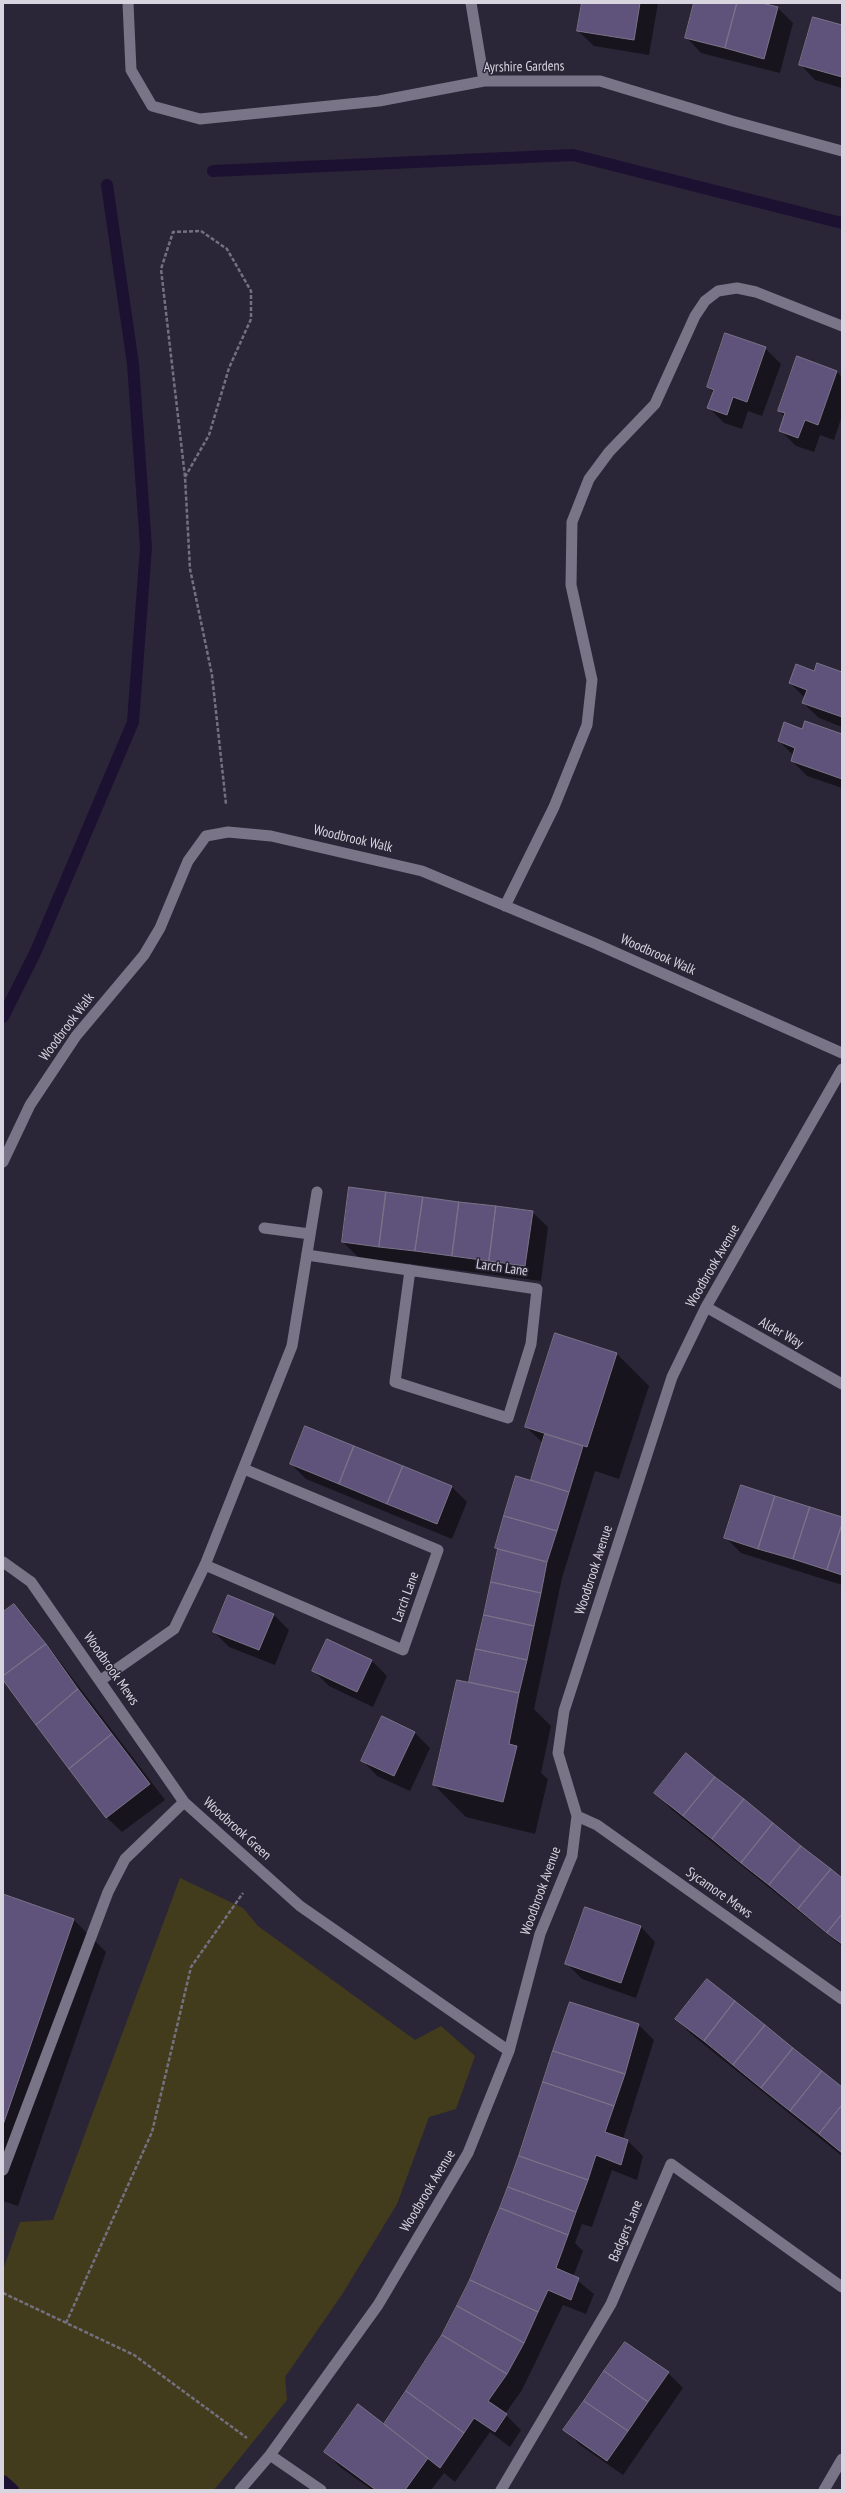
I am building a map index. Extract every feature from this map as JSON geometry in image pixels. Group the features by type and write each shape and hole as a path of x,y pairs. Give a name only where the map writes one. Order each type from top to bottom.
{"street":[{"name":"Ayrshire Gardens","path":"128,3 131,70 152,106 200,119 379,101 484,81 600,81 732,121 842,151"},
{"path":"471,3 484,81"},
{"path":"505,906 554,807 587,725 592,680 571,585 572,522 589,479 610,452 655,404 695,316 705,301 718,291 737,288 756,292 842,326"},
{"name":"Woodbrook Walk","path":"3,1162 34,1098 76,1036 144,955 160,928 188,861 206,836 228,832 271,836 422,871 842,1052"},
{"name":"Woodbrook Avenue","path":"240,2490 270,2455 378,2305 468,2153 509,2051 540,1934 572,1856 577,1816 558,1753 564,1711 672,1377 706,1307 842,1070"},
{"path":"101,1680 174,1629 205,1565 292,1346 317,1192"},
{"path":"264,1228 310,1234"},
{"name":"Larch Lane","path":"307,1254 537,1288 532,1344 508,1418 395,1382 410,1270"},
{"name":"Alder Way","path":"706,1307 842,1384"},
{"name":"Larch Lane","path":"205,1565 403,1650 438,1550 244,1469"},
{"name":"Woodbrook Mews","path":"3,1562 31,1582 101,1680 184,1802"},
{"name":"Woodbrook Green","path":"3,2170 108,1892 125,1859 184,1802 300,1906 509,2051"},
{"name":"Sycamore Mews","path":"577,1816 597,1825 842,1999"},
{"name":"Badgers Lane","path":"501,2490 612,2304 671,2164 842,2287"},
{"path":"270,2455 321,2490"},
{"path":"824,2490 842,2459"}],"path":[{"path":"185,477 209,435 229,368 251,319 251,291 227,249 201,231 173,232 161,268 185,477 190,569 212,675 228,832"},
{"path":"66,2323 152,2132 191,1967 260,1870"},
{"path":"3,2293 134,2355 270,2455"}],"shaded area":[{"path":"180,1878 243,1908 258,1926 415,2040 441,2026 475,2056 456,2109 429,2117 397,2204 343,2293 285,2377 287,2400 214,2490 3,2490 3,2270 20,2222 53,2220"}],"building":[{"path":"582,3 640,3 634,40 577,31"},
{"path":"694,3 737,3 725,48 685,38"},
{"path":"737,3 762,3 778,7 764,59 725,48"},
{"path":"813,17 842,25 842,77 799,65"},
{"path":"725,333 766,347 747,402 733,397 727,415 707,408 714,390 707,387"},
{"path":"797,356 837,371 818,425 805,420 798,438 779,431 785,413 778,411"},
{"path":"817,663 842,672 842,717 802,703 807,690 789,683 796,664 814,671"},
{"path":"805,721 842,734 842,779 791,761 795,748 778,741 784,722 802,729"},
{"path":"349,1187 386,1192 379,1247 342,1242"},
{"path":"386,1192 423,1197 415,1251 379,1247"},
{"path":"423,1197 459,1202 452,1256 415,1251"},
{"path":"459,1202 496,1206 489,1261 452,1256"},
{"path":"496,1206 533,1211 525,1266 489,1261"},
{"path":"555,1333 617,1353 587,1447 525,1427"},
{"path":"305,1426 354,1446 339,1484 290,1464"},
{"path":"545,1434 583,1446 569,1492 531,1480"},
{"path":"354,1446 403,1466 387,1504 339,1484"},
{"path":"403,1466 452,1486 437,1524 387,1504"},
{"path":"516,1476 569,1492 557,1531 504,1516"},
{"path":"741,1485 775,1496 758,1549 724,1538"},
{"path":"775,1496 810,1507 793,1559 758,1549"},
{"path":"810,1507 842,1517 842,1524 827,1570 793,1559"},
{"path":"504,1516 557,1531 547,1562 495,1548"},
{"path":"842,1524 842,1575 827,1570"},
{"path":"498,1549 547,1562 541,1593 491,1582"},
{"path":"491,1582 541,1593 534,1626 484,1615"},
{"path":"228,1595 274,1614 259,1650 213,1632"},
{"path":"14,1604 46,1644 3,1676 3,1612"},
{"path":"484,1615 534,1626 527,1660 476,1649"},
{"path":"327,1639 372,1660 357,1692 312,1671"},
{"path":"46,1644 78,1689 36,1725 3,1680 3,1676"},
{"path":"476,1649 527,1660 519,1693 469,1682"},
{"path":"457,1680 519,1693 509,1744 517,1746 503,1802 433,1785"},
{"path":"78,1689 112,1734 69,1769 36,1725"},
{"path":"382,1716 415,1732 394,1776 361,1761"},
{"path":"112,1734 150,1784 106,1818 69,1769"},
{"path":"686,1753 715,1777 683,1816 654,1793"},
{"path":"715,1777 744,1799 712,1839 683,1816"},
{"path":"744,1799 773,1823 741,1863 712,1839"},
{"path":"773,1823 801,1846 769,1885 741,1863"},
{"path":"801,1846 831,1869 798,1909 769,1885"},
{"path":"831,1869 842,1878 842,1914 827,1933 798,1909"},
{"path":"3,1894 74,1919 3,2125"},
{"path":"585,1907 641,1926 621,1983 565,1964"},
{"path":"842,1914 842,1944 827,1933"},
{"path":"707,1979 735,2001 704,2041 675,2019"},
{"path":"735,2001 765,2025 733,2065 704,2041"},
{"path":"570,2002 639,2024 625,2074 553,2051"},
{"path":"765,2025 793,2048 761,2088 733,2065"},
{"path":"793,2048 822,2071 790,2111 761,2088"},
{"path":"553,2051 625,2074 614,2106 543,2082"},
{"path":"822,2071 842,2087 842,2105 819,2134 790,2111"},
{"path":"543,2082 614,2106 605,2132 628,2140 621,2165 596,2155 588,2180 519,2156"},
{"path":"842,2105 842,2153 819,2134"},
{"path":"519,2156 588,2180 576,2212 508,2187"},
{"path":"508,2187 576,2212 568,2235 500,2208"},
{"path":"500,2208 568,2235 556,2268 579,2278 571,2300 548,2290 538,2312 470,2280"},
{"path":"470,2280 538,2312 524,2343 457,2306"},
{"path":"457,2306 524,2343 507,2374 442,2335"},
{"path":"442,2335 507,2374 488,2401 507,2414 495,2432 474,2418 464,2433 406,2391"},
{"path":"625,2342 669,2372 648,2402 604,2371"},
{"path":"604,2371 648,2402 628,2431 584,2401"},
{"path":"406,2391 464,2433 440,2468 384,2424"},
{"path":"584,2401 628,2431 607,2461 563,2430"},
{"path":"358,2404 428,2458 405,2490 376,2490 324,2452"}],"waterway":[{"path":"213,171 573,155 842,223"},
{"path":"3,1017 36,951 133,722 146,547 133,364 107,185"},
{"path":"3,2481 13,2490"}]}
